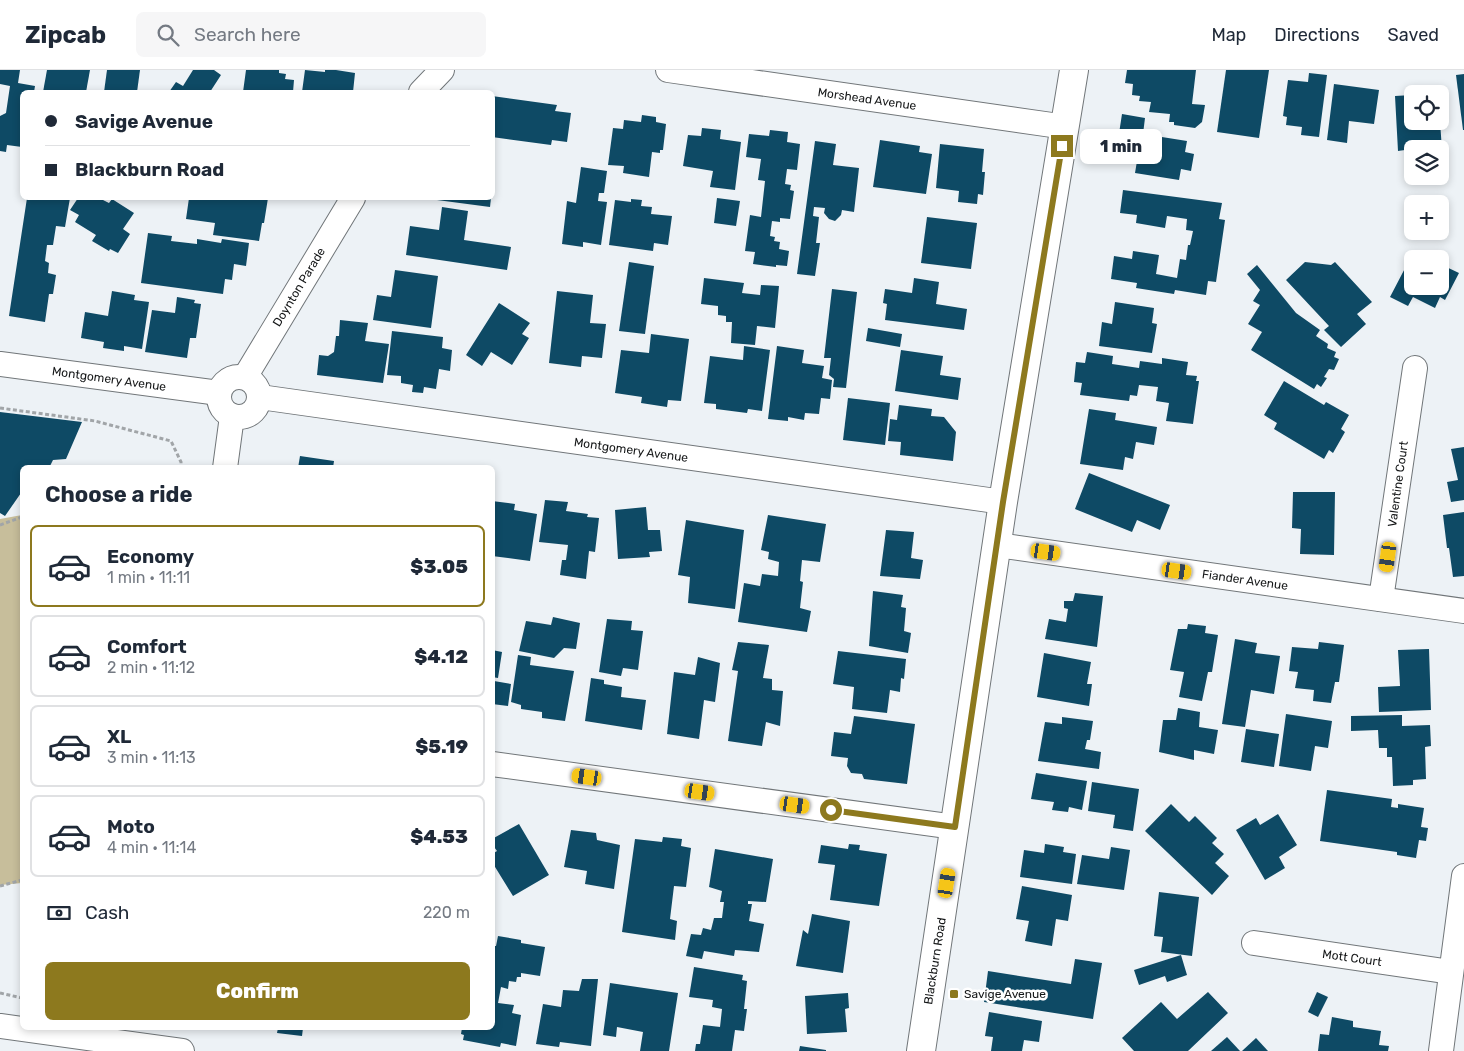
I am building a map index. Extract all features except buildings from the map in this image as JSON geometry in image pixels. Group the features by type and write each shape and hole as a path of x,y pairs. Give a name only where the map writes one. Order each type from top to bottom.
{"main road":[{"name":"Blackburn Road","path":"921,1051 1003,502 1074,70"}],"street":[{"path":"416,90 427,70"},
{"path":"423,90 442,70"},
{"name":"Morshead Avenue","path":"668,70 1066,127"},
{"name":"Doynton Parade","path":"245,377 352,200"},
{"name":"Montgomery Avenue","path":"0,364 219,394"},
{"name":"Valentine Court","path":"1381,599 1415,368"},
{"path":"238,376 251,380 256,386 260,398 254,411 242,417 226,413 221,407 219,394 221,387 226,381 238,376"},
{"name":"Montgomery Avenue","path":"260,398 1003,502"},
{"path":"225,465 232,416"},
{"name":"Fiander Avenue","path":"997,545 1464,611"},
{"path":"495,764 955,827"},
{"path":"1441,1051 1464,876"},
{"name":"Mott Court","path":"1254,943 1451,972"},
{"path":"0,1026 20,1028"},
{"path":"37,1030 137,1041 182,1051"}],"path":[{"path":"0,408 95,421 172,440 181,465"},
{"path":"0,525 20,518"},
{"path":"0,886 20,881"},
{"path":"0,994 20,998"}],"shaded area":[{"path":"20,515 20,883 0,885 0,519"}],"place":[{"name":"Savige Avenue","path":"954,994"}],"route":[{"path":"831,810 955,827 1003,502 1062,146"}]}
